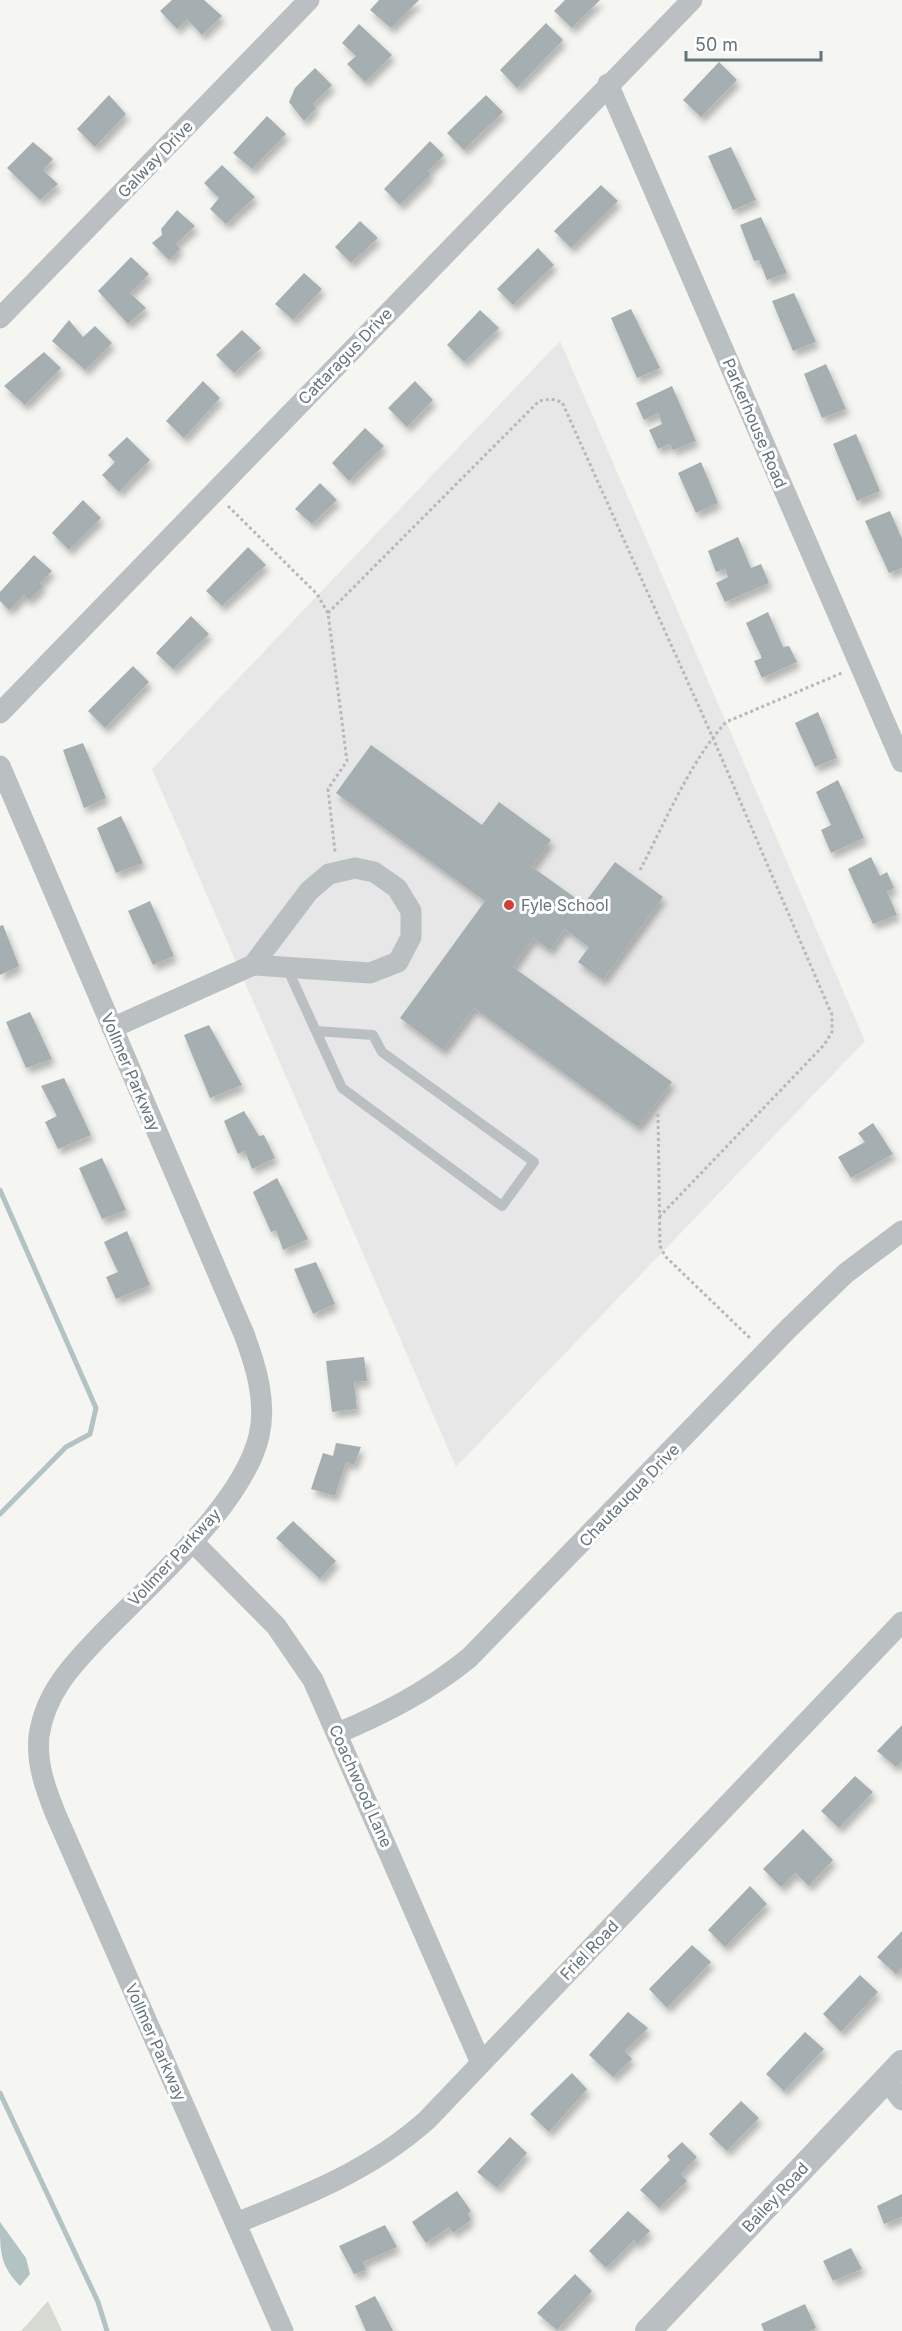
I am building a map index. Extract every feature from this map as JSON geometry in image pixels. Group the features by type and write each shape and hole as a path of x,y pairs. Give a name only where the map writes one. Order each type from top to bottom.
{"street":[{"name":"Galway Drive","path":"0,318 309,0"},
{"name":"Cattaragus Drive","path":"0,713 692,0"},
{"name":"Parkerhouse Road","path":"609,84 902,762"},
{"name":"Vollmer Parkway","path":"0,765 244,1334 259,1384 262,1408 259,1434 252,1459 239,1484 192,1541 65,1672 43,1716 39,1738 39,1761 44,1786 56,1815 283,2331"},
{"path":"112,1028 253,965 309,891 329,874 355,868 374,872 396,888 411,911 411,937 398,962 370,973 253,965"},
{"name":"Chautauqua Drive","path":"338,1733 385,1713 422,1693 469,1659 765,1353 846,1273 902,1231"},
{"name":"Coachwood Lane","path":"192,1541 276,1626 313,1680 481,2062"},
{"name":"Friel Road","path":"236,2223 306,2195 375,2160 427,2120 902,1622"},
{"path":"894,2072 902,2100"},
{"name":"Bailey Road","path":"648,2331 894,2072"}],"lane":[{"path":"287,968 342,1088 502,1206 534,1162 382,1052 373,1035 316,1030"}],"path":[{"path":"328,614 539,401 551,399 562,402 713,738 832,1015 832,1032 824,1045 660,1216"},
{"path":"227,505 317,594 328,614 347,761 328,789 335,852"},
{"path":"640,870 713,738 726,722 861,666"},
{"path":"658,1114 660,1246 665,1256 765,1353"}],"shaded area":[{"name":"Fyle School","path":"560,341 865,1041 456,1467 152,769"},
{"path":"0,2222 26,2258 30,2274 20,2286 8,2272 2,2258"},
{"path":"48,2301 62,2331 21,2331"}],"building":[{"path":"172,0 204,0 222,16 202,35 187,19 177,29 160,11"},
{"path":"379,0 419,0 391,28 370,10"},
{"path":"565,0 600,0 572,28 554,11"},
{"path":"546,23 563,40 517,88 500,70"},
{"path":"359,24 392,55 365,82 347,64 356,56 342,43"},
{"path":"719,62 737,80 701,117 683,100"},
{"path":"315,68 332,85 313,104 316,108 304,121 289,102 295,88"},
{"path":"109,95 126,114 95,147 77,129"},
{"path":"486,95 503,112 464,150 447,133"},
{"path":"267,116 286,134 252,169 233,153"},
{"path":"430,141 444,155 428,171 431,174 400,205 384,189"},
{"path":"33,142 53,159 43,170 58,184 40,200 7,168"},
{"path":"731,147 756,200 733,210 708,156"},
{"path":"222,165 255,197 226,224 210,209 219,198 204,183"},
{"path":"601,185 618,201 571,248 554,231"},
{"path":"177,210 195,226 176,244 180,249 169,260 152,243 162,235 161,229"},
{"path":"761,217 787,273 767,280 759,260 754,261 740,225"},
{"path":"360,221 378,238 351,263 335,247"},
{"path":"538,248 554,265 513,305 497,289"},
{"path":"131,257 149,274 130,293 146,308 128,324 98,291"},
{"path":"304,273 322,289 293,320 275,304"},
{"path":"794,293 816,342 793,351 772,301"},
{"path":"631,309 660,368 637,378 611,318"},
{"path":"480,310 499,328 464,362 447,345"},
{"path":"69,320 83,337 95,326 112,343 85,370 52,341"},
{"path":"242,330 261,348 234,373 216,355"},
{"path":"44,352 61,368 25,405 4,386"},
{"path":"826,364 846,409 822,418 804,374"},
{"path":"203,381 220,398 184,438 166,421"},
{"path":"415,381 433,400 407,427 388,408"},
{"path":"672,386 696,441 673,450 670,444 658,449 649,430 662,424 658,413 644,420 636,403"},
{"path":"365,428 384,446 349,481 332,463"},
{"path":"856,434 880,491 857,501 833,444"},
{"path":"127,437 150,460 119,492 102,475 115,462 108,455"},
{"path":"701,462 718,503 696,513 678,473"},
{"path":"320,483 337,500 312,524 295,509"},
{"path":"83,500 101,518 69,550 52,533"},
{"path":"890,511 902,539 902,568 889,573 865,521"},
{"path":"738,537 751,568 761,564 769,583 725,602 716,583 728,577 725,569 716,572 708,551"},
{"path":"248,547 266,565 222,606 206,591"},
{"path":"34,555 52,571 40,583 43,586 29,600 24,595 9,610 0,601 0,592"},
{"path":"768,612 783,647 789,646 797,662 762,678 754,661 762,658 746,623"},
{"path":"191,616 209,634 173,669 156,653"},
{"path":"133,666 149,682 105,728 88,711"},
{"path":"818,712 837,758 815,767 795,723"},
{"path":"83,743 106,798 84,808 63,750"},
{"path":"371,745 482,825 499,802 551,840 532,867 584,904 615,862 663,897 603,980 578,962 589,947 565,929 550,950 533,938 513,967 672,1082 638,1127 474,1008 443,1050 400,1018 485,901 336,793"},
{"path":"838,780 864,838 831,853 821,830 831,825 816,792"},
{"path":"121,816 143,863 116,873 97,828"},
{"path":"871,857 880,876 887,872 894,888 887,892 897,915 873,924 848,869"},
{"path":"150,901 174,956 153,965 128,911"},
{"path":"3,925 19,966 0,975 0,926"},
{"path":"30,1012 52,1059 26,1068 6,1022"},
{"path":"209,1025 242,1085 210,1098 184,1035"},
{"path":"64,1078 91,1135 58,1149 45,1122 57,1116 41,1086"},
{"path":"244,1111 259,1136 264,1135 275,1158 252,1169 245,1151 238,1154 224,1121"},
{"path":"873,1123 893,1154 851,1178 838,1157 865,1142 858,1133"},
{"path":"102,1158 126,1210 102,1219 79,1168"},
{"path":"277,1178 308,1239 283,1250 276,1230 271,1232 253,1192"},
{"path":"127,1231 150,1285 116,1299 106,1277 118,1272 104,1242"},
{"path":"316,1262 335,1304 313,1314 294,1269"},
{"path":"364,1357 367,1381 354,1382 357,1409 332,1412 326,1361"},
{"path":"336,1443 361,1447 354,1465 346,1462 335,1496 311,1489 323,1453 333,1456"},
{"path":"293,1521 336,1561 320,1579 276,1538"},
{"path":"902,1725 902,1761 896,1767 877,1751"},
{"path":"855,1776 873,1792 839,1828 821,1811"},
{"path":"803,1829 833,1860 809,1886 795,1873 781,1887 763,1869"},
{"path":"750,1886 767,1904 725,1947 708,1930"},
{"path":"902,1931 902,1968 896,1974 877,1957"},
{"path":"692,1945 711,1962 667,2008 649,1989"},
{"path":"860,1975 878,1992 841,2032 823,2014"},
{"path":"628,2012 648,2028 625,2051 632,2059 613,2077 589,2055"},
{"path":"805,2032 824,2049 784,2091 766,2074"},
{"path":"572,2073 587,2089 549,2132 530,2114"},
{"path":"741,2101 759,2118 727,2151 709,2134"},
{"path":"510,2137 527,2153 497,2188 477,2172"},
{"path":"682,2142 697,2157 681,2174 687,2181 659,2208 640,2190 670,2160 667,2156"},
{"path":"457,2191 471,2211 468,2214 471,2220 453,2233 449,2227 426,2243 412,2222"},
{"path":"902,2194 902,2217 884,2224 877,2206"},
{"path":"628,2211 650,2231 637,2244 634,2240 606,2268 589,2251"},
{"path":"385,2225 397,2247 363,2262 366,2270 354,2274 339,2246"},
{"path":"851,2248 862,2269 833,2281 823,2261"},
{"path":"575,2274 592,2291 557,2330 537,2313"},
{"path":"375,2296 393,2331 366,2331 355,2306"},
{"path":"805,2304 816,2328 810,2331 764,2331 761,2324"}],"waterway":[{"path":"0,1190 96,1408 90,1434 66,1447 0,1514"},
{"path":"0,2093 98,2302 107,2331"}],"place":[{"name":"Fyle School","path":"509,905"}]}
